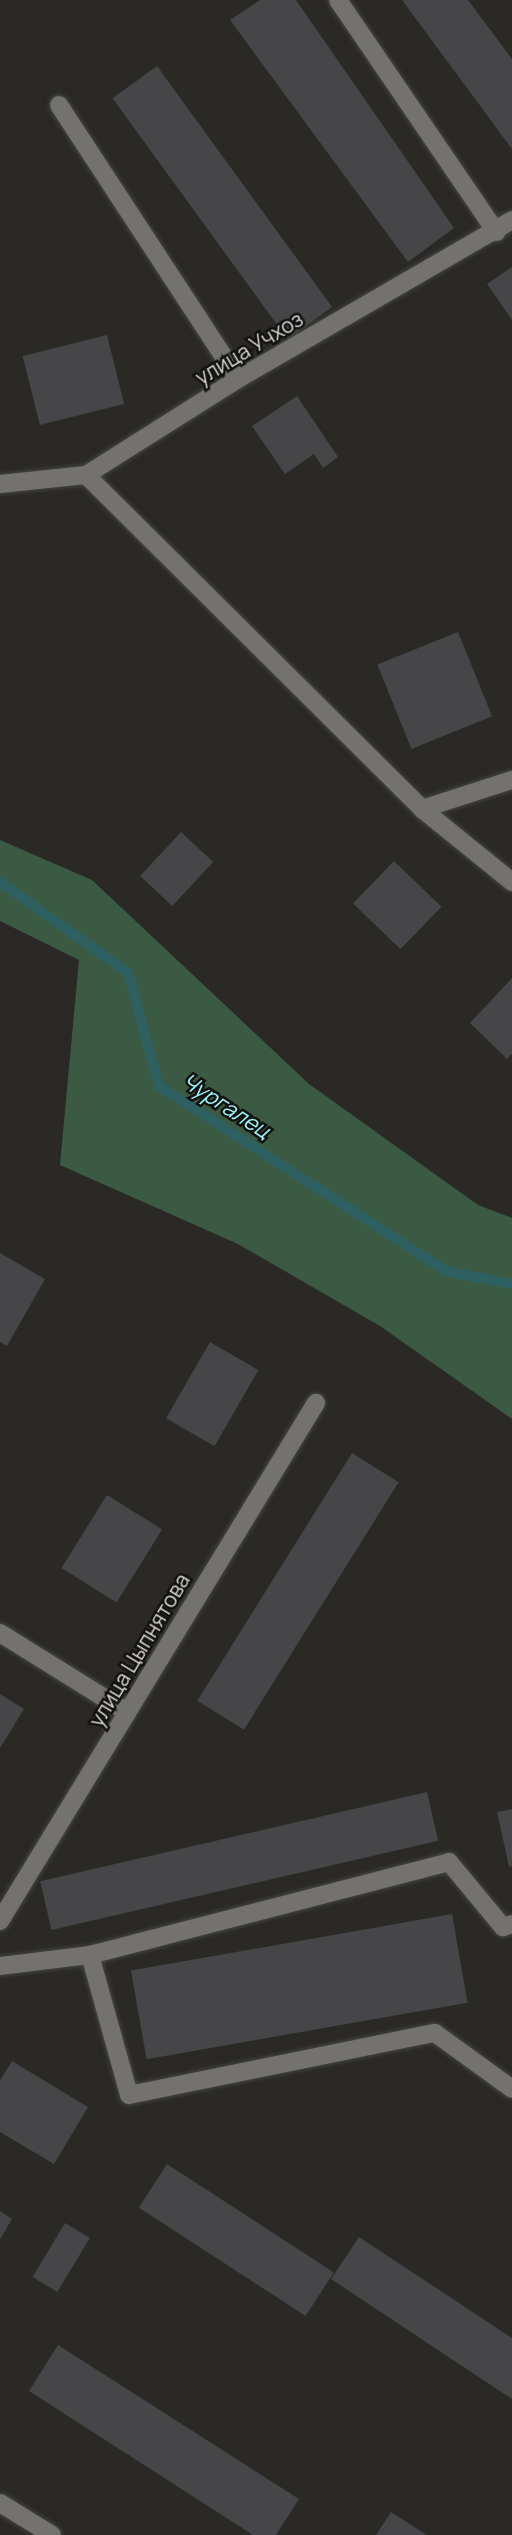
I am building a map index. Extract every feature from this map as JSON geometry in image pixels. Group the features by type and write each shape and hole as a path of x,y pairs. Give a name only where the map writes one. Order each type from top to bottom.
{"street":[{"path":"338,0 496,232"},
{"path":"59,105 238,379"},
{"name":"улица Учхоз","path":"0,484 86,475 238,379 496,232 512,220"},
{"path":"86,475 422,809 512,882"},
{"path":"422,809 512,780"},
{"name":"улица Цыпнятова","path":"0,1921 316,1403"},
{"path":"0,1633 127,1712"},
{"path":"0,1966 90,1955 449,1862 503,1927 512,1924"},
{"path":"90,1955 129,2095 435,2033 512,2089"},
{"path":"0,2503 52,2535"}],"green space":[{"path":"0,840 92,880 309,1084 478,1205 512,1218 512,1419 380,1326 238,1244 60,1165 79,960 0,921"}],"building":[{"path":"260,0 296,0 454,228 408,262 230,20"},
{"path":"402,0 468,0 512,59 512,149"},
{"path":"157,66 332,307 288,339 113,98"},
{"path":"512,267 512,320 487,284"},
{"path":"107,335 124,404 40,425 23,356"},
{"path":"297,396 338,457 323,468 314,454 285,474 252,426"},
{"path":"458,632 492,716 411,749 377,665"},
{"path":"181,832 213,862 172,906 140,876"},
{"path":"394,861 441,907 400,949 353,903"},
{"path":"512,978 512,1054 507,1059 470,1023"},
{"path":"0,1253 45,1279 7,1346 0,1342"},
{"path":"210,1342 258,1370 214,1446 166,1418"},
{"path":"352,1453 399,1482 244,1730 197,1701"},
{"path":"107,1495 162,1529 117,1602 61,1568"},
{"path":"0,1694 24,1709 0,1748"},
{"path":"427,1792 438,1841 51,1930 40,1881"},
{"path":"512,1809 512,1866 509,1867 497,1812"},
{"path":"452,1914 468,2003 147,2059 131,1971"},
{"path":"12,2061 88,2107 54,2164 0,2132 0,2081"},
{"path":"167,2164 334,2272 306,2316 139,2208"},
{"path":"0,2211 12,2219 0,2239"},
{"path":"65,2223 90,2238 57,2292 33,2277"},
{"path":"359,2237 512,2338 512,2399 331,2279"},
{"path":"58,2345 299,2499 276,2535 253,2535 29,2391"},
{"path":"391,2512 427,2535 376,2535"}],"waterway":[{"name":"Чургалец","path":"0,882 128,973 159,1086 448,1272 512,1284"}]}
